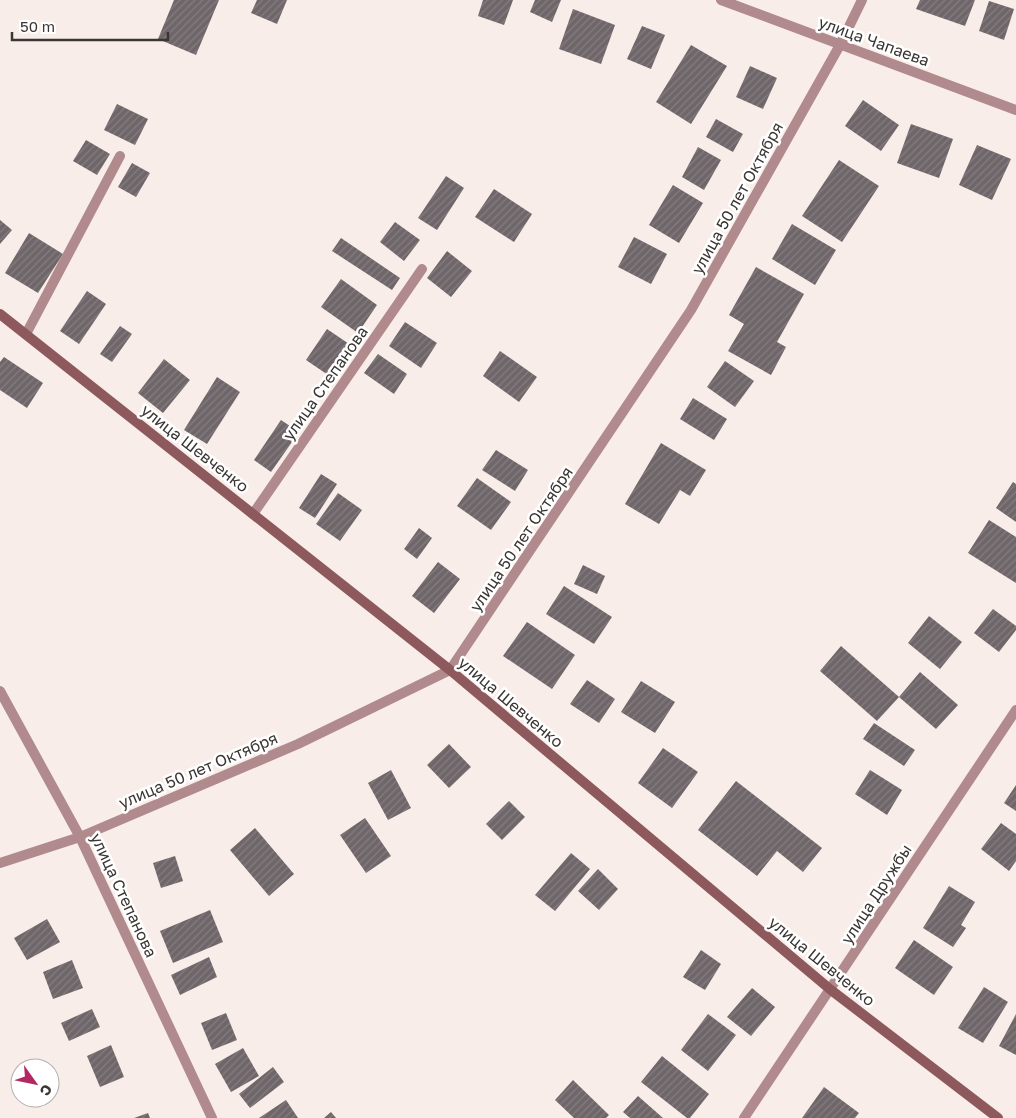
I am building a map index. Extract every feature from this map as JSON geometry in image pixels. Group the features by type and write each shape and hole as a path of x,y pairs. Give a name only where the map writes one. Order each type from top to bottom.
{"main road":[{"name":"улица Шевченко","path":"0,314 450,670 831,990 998,1118"}],"street":[{"name":"улица Чапаева","path":"721,0 1016,110"},
{"name":"улица 50 лет Октября","path":"0,863 80,836 298,744 450,670 691,310 840,45 862,0"},
{"path":"26,334 120,156"},
{"name":"улица Степанова","path":"253,514 422,269"},
{"name":"улица Степанова","path":"0,691 80,836 212,1118"},
{"name":"улица Дружбы","path":"744,1118 1016,710"}],"building":[{"path":"174,0 219,0 196,55 158,39"},
{"path":"257,0 287,0 277,24 251,13"},
{"path":"483,0 513,0 504,25 478,16"},
{"path":"535,0 561,0 552,22 530,12"},
{"path":"920,0 975,0 965,26 916,9"},
{"path":"989,1 1014,9 1004,40 979,31"},
{"path":"573,9 615,25 601,64 559,49"},
{"path":"642,26 665,35 651,69 627,59"},
{"path":"691,45 727,66 691,124 656,102"},
{"path":"750,66 777,78 763,109 736,97"},
{"path":"863,100 899,125 881,151 845,126"},
{"path":"117,104 148,119 135,145 104,130"},
{"path":"716,119 743,134 733,152 706,137"},
{"path":"911,124 953,139 939,178 897,163"},
{"path":"86,140 110,154 97,175 73,161"},
{"path":"977,145 1011,159 992,200 959,185"},
{"path":"698,147 721,160 704,190 682,177"},
{"path":"839,160 879,186 842,242 802,216"},
{"path":"132,163 150,173 136,197 118,187"},
{"path":"446,176 464,188 437,230 418,218"},
{"path":"673,185 703,203 679,243 649,225"},
{"path":"494,189 532,214 514,242 475,217"},
{"path":"0,220 12,230 0,244"},
{"path":"395,222 420,240 404,261 380,242"},
{"path":"792,224 836,250 815,285 772,259"},
{"path":"29,233 63,254 38,293 5,273"},
{"path":"634,237 667,254 651,284 618,267"},
{"path":"341,238 400,278 392,290 332,251"},
{"path":"447,251 472,271 451,297 427,278"},
{"path":"756,267 804,294 777,342 786,347 771,375 728,351 744,324 729,315"},
{"path":"341,279 377,305 358,333 321,307"},
{"path":"87,291 106,304 79,344 60,331"},
{"path":"405,322 437,343 421,368 389,346"},
{"path":"120,326 132,334 112,362 100,354"},
{"path":"327,329 355,348 334,379 306,360"},
{"path":"500,351 537,377 519,402 483,376"},
{"path":"378,354 407,374 394,394 364,373"},
{"path":"4,357 43,383 27,408 0,390 0,362"},
{"path":"164,359 190,380 163,413 138,393"},
{"path":"725,361 754,381 735,407 707,387"},
{"path":"217,377 240,392 207,444 184,430"},
{"path":"693,398 727,419 714,440 680,419"},
{"path":"281,420 299,432 271,472 254,460"},
{"path":"661,443 706,470 690,496 680,490 659,524 625,504"},
{"path":"496,450 528,470 515,491 482,470"},
{"path":"321,474 337,484 315,518 299,508"},
{"path":"477,478 511,502 491,530 457,506"},
{"path":"1013,482 1016,484 1016,522 996,508"},
{"path":"338,493 362,510 340,541 316,524"},
{"path":"989,520 1016,537 1016,583 968,553"},
{"path":"419,528 432,538 417,559 404,549"},
{"path":"438,562 460,579 434,613 412,596"},
{"path":"583,565 605,576 597,594 574,584"},
{"path":"564,586 612,617 594,644 546,614"},
{"path":"993,609 1016,626 1016,630 999,652 974,633"},
{"path":"929,616 962,642 940,669 908,643"},
{"path":"527,622 575,655 552,689 503,656"},
{"path":"841,646 899,697 877,721 820,671"},
{"path":"920,672 958,705 936,729 899,697"},
{"path":"587,680 615,699 599,723 570,704"},
{"path":"641,681 675,702 655,733 621,712"},
{"path":"874,723 915,750 904,766 863,739"},
{"path":"449,744 471,767 449,788 427,765"},
{"path":"663,748 698,772 672,808 638,783"},
{"path":"391,770 411,808 388,820 368,783"},
{"path":"870,770 902,790 887,815 855,794"},
{"path":"736,781 822,848 803,872 777,851 757,876 698,830"},
{"path":"1016,785 1016,811 1004,803"},
{"path":"509,801 525,817 502,840 486,824"},
{"path":"365,818 391,856 366,873 340,835"},
{"path":"1001,823 1016,834 1016,861 1009,871 981,849"},
{"path":"255,828 294,874 269,896 230,850"},
{"path":"571,853 590,869 555,911 535,895"},
{"path":"175,856 183,881 161,888 153,863"},
{"path":"598,869 618,889 599,910 578,891"},
{"path":"949,886 975,902 961,925 966,928 953,947 923,928"},
{"path":"210,910 223,942 173,963 160,931"},
{"path":"47,919 60,942 27,960 14,938"},
{"path":"914,940 953,967 934,995 895,968"},
{"path":"701,950 721,964 705,990 683,977"},
{"path":"209,957 217,977 180,995 171,975"},
{"path":"72,960 83,988 53,999 43,972"},
{"path":"984,987 1008,1002 983,1043 958,1028"},
{"path":"752,988 775,1007 751,1036 727,1017"},
{"path":"92,1009 100,1027 69,1041 61,1023"},
{"path":"226,1013 237,1040 212,1050 201,1023"},
{"path":"708,1014 736,1035 708,1071 681,1050"},
{"path":"1016,1014 1016,1055 999,1046"},
{"path":"111,1045 124,1077 100,1087 87,1056"},
{"path":"243,1048 259,1076 231,1092 215,1064"},
{"path":"662,1056 709,1094 690,1118 687,1118 641,1082"},
{"path":"273,1067 284,1082 250,1108 239,1094"},
{"path":"573,1080 609,1115 606,1118 574,1118 555,1100"},
{"path":"824,1087 859,1113 855,1118 802,1118"},
{"path":"638,1096 663,1118 630,1118 623,1112"},
{"path":"286,1100 298,1118 259,1118"},
{"path":"331,1112 336,1118 324,1118"},
{"path":"148,1113 150,1118 134,1118"}]}
